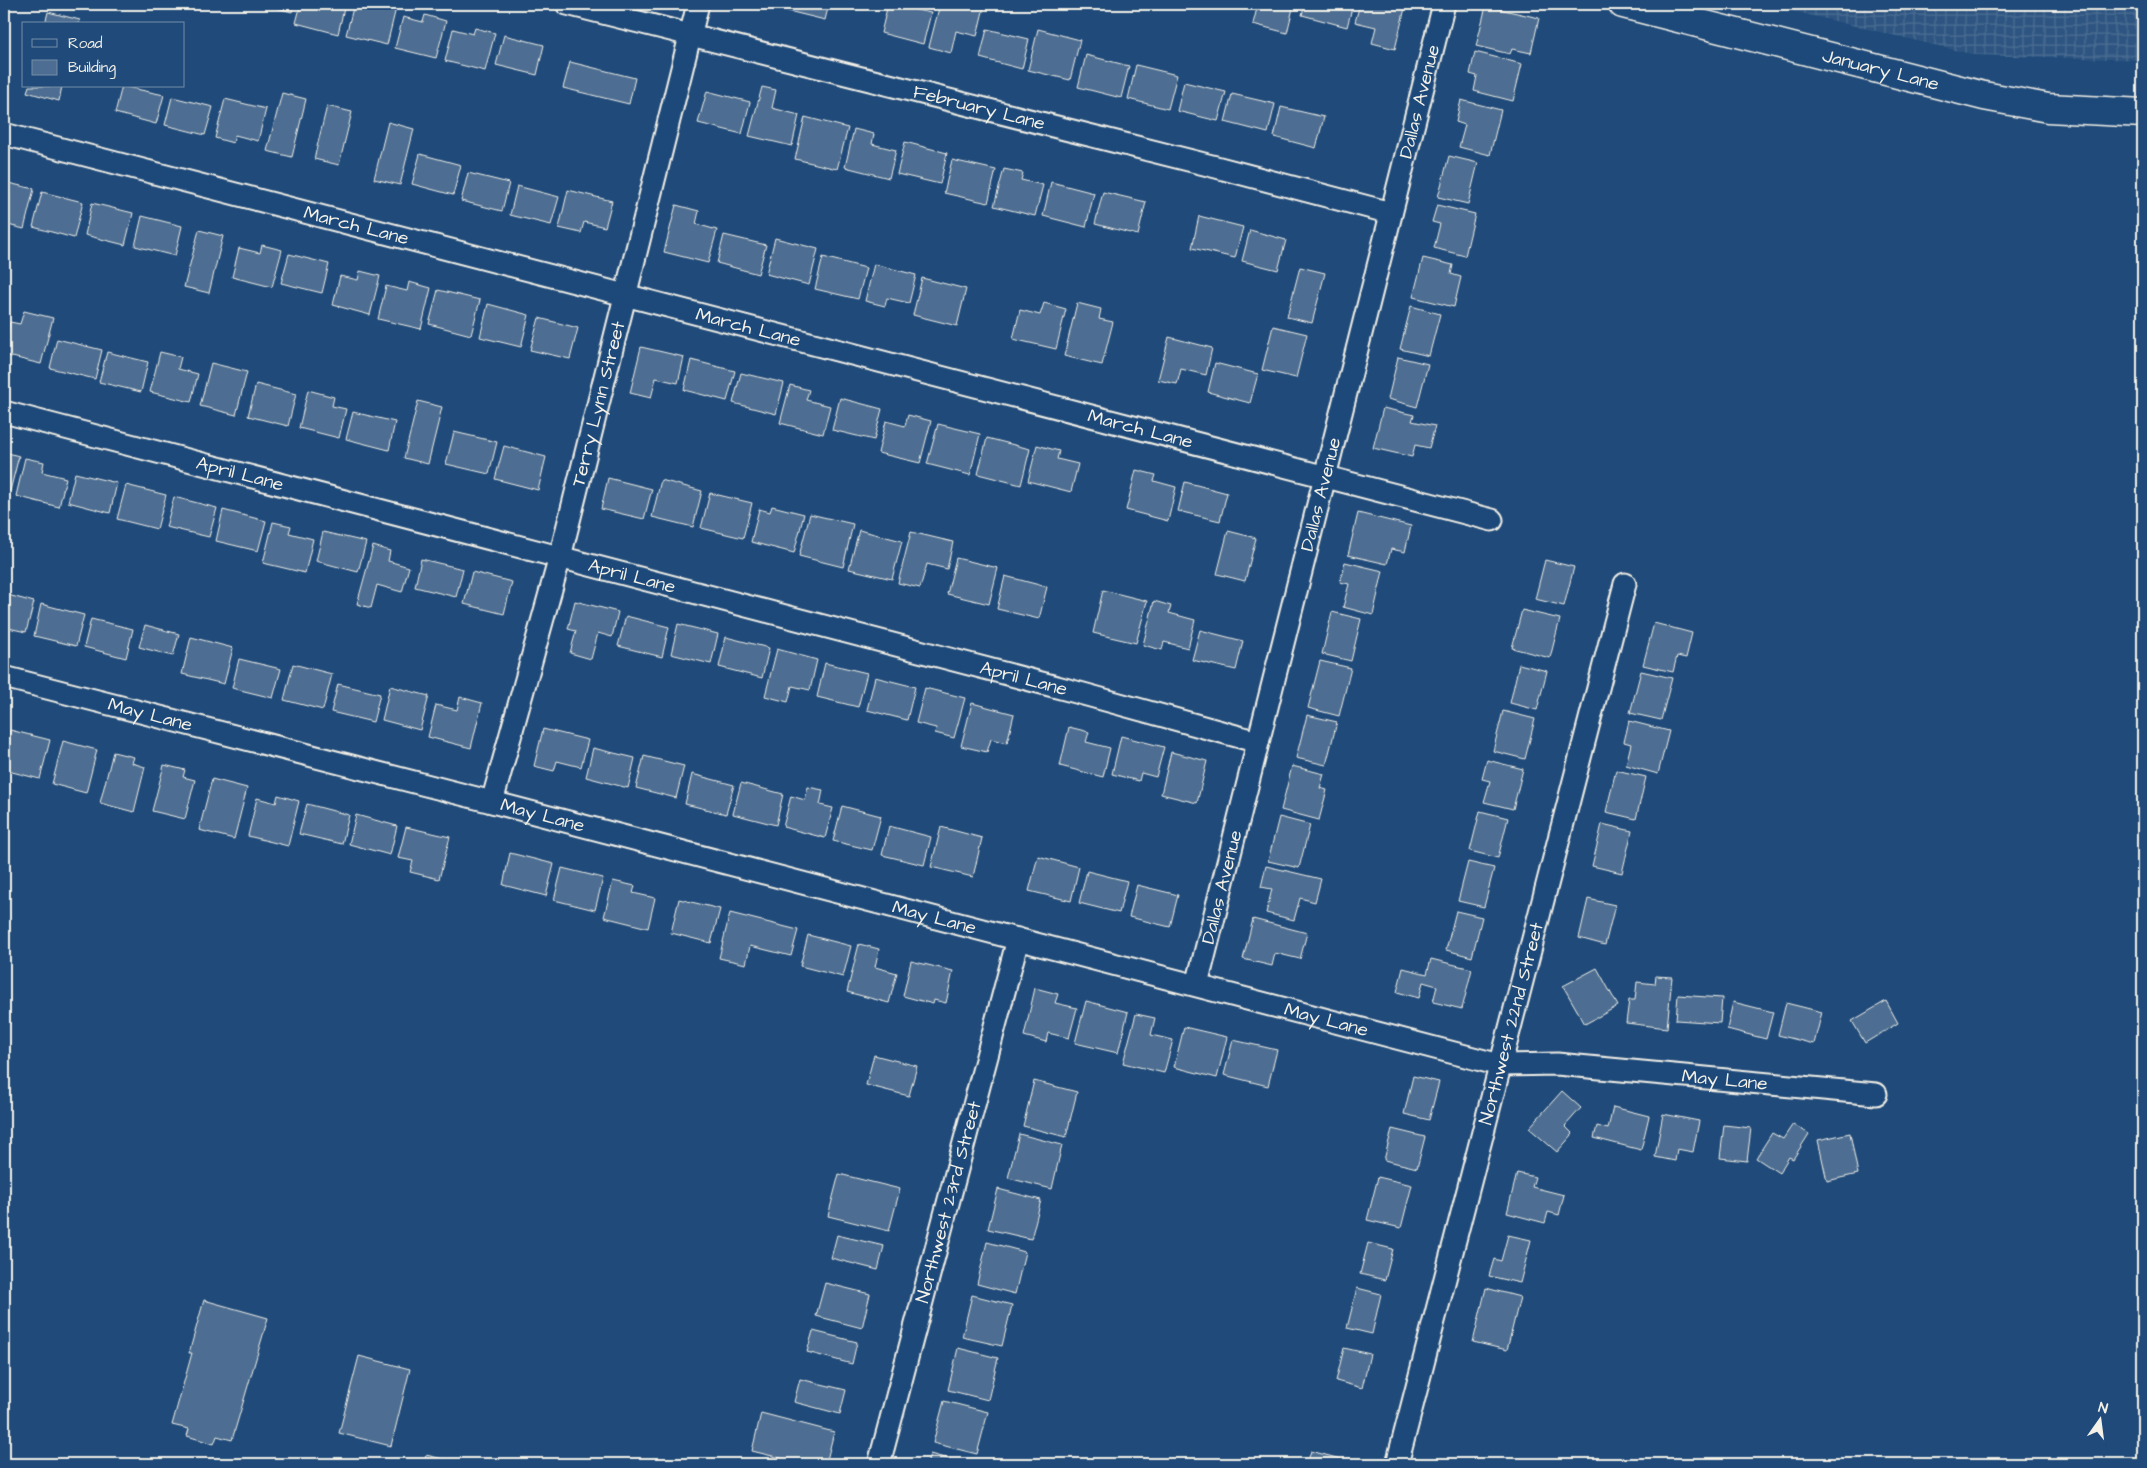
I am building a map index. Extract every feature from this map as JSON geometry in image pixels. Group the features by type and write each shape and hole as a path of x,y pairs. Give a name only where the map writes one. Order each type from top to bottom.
{"street":[{"name":"February Lane","path":"568,4 1216,167 1391,213"},
{"name":"Terry Lynn Street","path":"492,802 560,557 698,4"},
{"name":"Dallas Avenue","path":"1197,985 1444,4"},
{"name":"January Lane","path":"1623,4 1984,96 2048,108 2143,113"},
{"name":"March Lane","path":"4,134 1492,520"},
{"name":"April Lane","path":"4,412 1258,742"},
{"name":"Northwest 22nd Street","path":"1397,1464 1625,584"},
{"name":"May Lane","path":"4,677 492,802 1500,1065 1557,1064 1876,1094"},
{"name":"Northwest 23rd Street","path":"879,1464 1018,939"}],"shaded area":[{"path":"1764,4 2143,4 2143,60 1975,55"}],"building":[{"path":"261,4 294,4 292,12"},
{"path":"301,4 345,4 338,34 296,23"},
{"path":"354,4 378,4 396,8 387,45 346,35"},
{"path":"782,4 829,4 825,20 780,9"},
{"path":"888,4 931,13 923,44 881,33"},
{"path":"940,4 969,4 984,7 977,36 956,31 951,53 929,47"},
{"path":"1258,4 1294,4 1287,33 1253,24"},
{"path":"1305,4 1353,4 1347,27 1302,15"},
{"path":"1360,4 1406,4 1395,49 1372,43 1376,27 1355,22"},
{"path":"1486,6 1539,18 1531,53 1512,49 1510,54 1476,46"},
{"path":"48,12 80,20 80,22 46,22"},
{"path":"425,15 446,21 436,58 395,48 403,17 423,22"},
{"path":"475,28 495,33 485,71 445,61 453,29 473,34"},
{"path":"987,29 1029,39 1022,69 980,58"},
{"path":"1038,29 1080,40 1070,80 1028,70"},
{"path":"504,35 544,45 537,75 496,65"},
{"path":"1475,52 1522,64 1513,101 1474,91 1477,76 1470,74"},
{"path":"1086,55 1129,66 1121,98 1078,87"},
{"path":"570,62 635,78 629,104 563,88"},
{"path":"1136,65 1177,75 1168,109 1128,99"},
{"path":"1184,82 1226,92 1218,121 1177,111"},
{"path":"762,87 776,90 772,108 799,115 792,146 749,136"},
{"path":"28,88 62,88 59,101 27,92"},
{"path":"121,88 131,88 164,95 156,124 115,113"},
{"path":"707,91 750,102 742,134 698,123"},
{"path":"282,93 306,99 292,157 267,151"},
{"path":"1232,94 1275,104 1268,133 1225,122"},
{"path":"172,97 213,107 205,135 165,125"},
{"path":"225,99 266,109 258,141 235,135 233,143 215,138"},
{"path":"1461,100 1501,110 1490,155 1459,147 1465,125 1456,122"},
{"path":"327,106 352,112 339,165 314,159"},
{"path":"1281,107 1324,117 1316,148 1274,137"},
{"path":"805,117 848,128 837,169 795,159"},
{"path":"388,122 414,129 400,185 374,179"},
{"path":"854,129 874,134 872,144 896,150 889,178 845,167"},
{"path":"905,142 947,153 940,184 897,174"},
{"path":"420,154 461,165 453,195 412,184"},
{"path":"1449,156 1478,163 1468,204 1438,197"},
{"path":"952,160 996,170 988,203 944,193"},
{"path":"1004,169 1023,173 1021,180 1043,185 1035,216 994,206"},
{"path":"468,173 509,183 502,211 461,201"},
{"path":"4,182 34,189 24,229 4,224"},
{"path":"1051,182 1094,193 1086,227 1043,216"},
{"path":"517,186 559,197 551,225 510,215"},
{"path":"568,190 612,201 605,227 584,222 581,233 559,228"},
{"path":"42,192 83,202 74,238 33,227"},
{"path":"1103,192 1146,202 1138,235 1095,224"},
{"path":"92,203 133,213 125,245 85,235"},
{"path":"676,205 699,211 696,224 717,230 708,263 664,252"},
{"path":"1437,205 1475,214 1465,256 1434,248 1440,224 1432,222"},
{"path":"142,216 182,226 175,256 135,246"},
{"path":"1199,216 1243,227 1235,258 1192,248"},
{"path":"199,230 223,236 209,293 184,287"},
{"path":"1250,230 1286,240 1278,270 1242,261"},
{"path":"724,235 766,245 758,274 717,263"},
{"path":"775,238 818,249 809,285 766,274"},
{"path":"262,245 282,250 272,287 232,277 239,248 260,253"},
{"path":"289,254 329,264 322,293 281,283"},
{"path":"823,257 866,268 858,299 815,289"},
{"path":"1423,258 1453,265 1451,274 1461,277 1454,307 1413,297"},
{"path":"874,264 916,275 909,303 887,298 885,306 865,301"},
{"path":"1300,267 1325,273 1312,323 1287,317"},
{"path":"360,271 380,276 370,315 333,305 340,276 358,280"},
{"path":"922,278 966,289 957,326 913,315"},
{"path":"409,282 431,288 421,329 378,319 386,286 407,291"},
{"path":"438,290 480,300 471,335 429,324"},
{"path":"1044,303 1066,309 1056,349 1013,339 1020,310 1040,315"},
{"path":"1077,303 1101,309 1099,319 1113,322 1102,365 1064,356"},
{"path":"488,304 529,315 521,347 480,337"},
{"path":"1411,306 1440,314 1429,356 1400,349"},
{"path":"24,311 53,318 41,364 4,355 10,322 20,324"},
{"path":"539,318 578,328 570,359 530,350"},
{"path":"1273,326 1307,334 1296,378 1262,370"},
{"path":"1169,337 1212,348 1206,375 1181,369 1177,384 1158,380"},
{"path":"57,339 102,350 95,379 50,368"},
{"path":"641,347 684,357 678,383 656,378 651,398 630,393"},
{"path":"107,352 148,362 141,392 99,382"},
{"path":"160,352 181,357 178,369 198,374 191,402 150,392"},
{"path":"1398,357 1428,364 1417,407 1388,399"},
{"path":"691,360 735,371 727,401 684,390"},
{"path":"211,363 247,372 236,415 200,406"},
{"path":"1215,363 1258,374 1250,403 1208,392"},
{"path":"741,373 784,383 776,414 733,403"},
{"path":"256,384 296,394 288,426 248,416"},
{"path":"790,385 809,390 806,400 830,406 823,434 780,423"},
{"path":"308,390 334,397 332,406 346,409 339,438 299,428"},
{"path":"840,398 882,409 874,440 832,430"},
{"path":"418,401 442,407 428,464 404,458"},
{"path":"1383,408 1414,415 1412,421 1435,426 1429,448 1415,445 1412,457 1373,448"},
{"path":"353,412 395,422 389,450 346,439"},
{"path":"908,415 931,421 920,463 878,453 886,421 905,426"},
{"path":"938,424 980,434 970,475 927,464"},
{"path":"454,432 497,442 489,474 446,464"},
{"path":"987,438 1030,449 1021,485 978,474"},
{"path":"1037,445 1059,451 1057,459 1078,464 1071,492 1028,481"},
{"path":"504,446 546,457 538,490 495,479"},
{"path":"4,452 19,456 10,491 4,489"},
{"path":"25,458 44,462 42,472 66,478 59,507 16,496"},
{"path":"1136,470 1156,475 1154,481 1176,487 1168,521 1126,510"},
{"path":"75,473 117,483 110,513 68,502"},
{"path":"608,478 652,489 644,519 601,509"},
{"path":"661,480 702,491 693,527 652,517"},
{"path":"1185,482 1227,493 1220,521 1178,511"},
{"path":"126,485 166,495 157,529 117,519"},
{"path":"710,493 752,503 743,538 701,528"},
{"path":"174,497 217,508 209,537 166,527"},
{"path":"772,506 804,514 794,553 751,542 759,509 770,512"},
{"path":"223,510 266,521 258,551 216,541"},
{"path":"1358,513 1411,526 1405,552 1391,549 1387,564 1348,555"},
{"path":"810,514 853,524 843,567 799,556"},
{"path":"273,522 291,526 289,533 313,539 305,573 263,563"},
{"path":"859,530 902,541 892,579 849,569"},
{"path":"1228,531 1256,538 1245,581 1217,574"},
{"path":"323,532 366,542 358,572 316,561"},
{"path":"911,532 953,542 947,569 927,564 920,588 898,583"},
{"path":"373,546 390,551 388,561 409,567 402,592 377,585 371,608 357,604"},
{"path":"956,558 998,568 989,604 947,594"},
{"path":"421,559 463,569 456,597 415,587"},
{"path":"1545,560 1574,567 1564,606 1535,599"},
{"path":"1345,562 1383,571 1373,615 1343,607 1349,584 1340,582"},
{"path":"472,572 512,582 504,614 464,604"},
{"path":"1005,576 1047,587 1039,619 997,609"},
{"path":"1103,590 1147,601 1136,643 1093,633"},
{"path":"4,594 34,602 26,632 4,627"},
{"path":"575,601 618,612 612,637 598,633 591,659 570,653 576,631 568,629"},
{"path":"1154,601 1171,606 1169,613 1195,620 1188,648 1164,642 1162,650 1143,645"},
{"path":"41,604 84,615 76,646 34,636"},
{"path":"1522,610 1560,619 1550,658 1512,648"},
{"path":"1332,612 1361,619 1351,661 1322,654"},
{"path":"626,616 669,627 662,657 618,646"},
{"path":"91,619 133,629 126,658 84,647"},
{"path":"1654,623 1692,633 1686,658 1677,656 1673,672 1643,665"},
{"path":"678,624 718,634 711,664 671,654"},
{"path":"145,625 179,634 173,656 139,647"},
{"path":"1200,630 1243,641 1236,670 1192,660"},
{"path":"191,637 233,648 224,684 182,674"},
{"path":"726,637 769,648 762,678 719,667"},
{"path":"777,649 817,660 810,690 792,686 788,702 765,696"},
{"path":"239,659 281,669 273,698 232,688"},
{"path":"1320,661 1351,668 1339,716 1308,708"},
{"path":"825,663 867,673 858,707 817,697"},
{"path":"293,664 332,674 323,710 284,700"},
{"path":"1519,664 1547,671 1537,710 1510,703"},
{"path":"1641,671 1672,678 1661,720 1630,713"},
{"path":"875,677 915,687 907,720 867,710"},
{"path":"338,684 380,694 373,722 331,712"},
{"path":"390,686 429,696 420,730 382,720"},
{"path":"925,688 965,698 954,738 935,733 936,728 916,723"},
{"path":"460,697 482,703 471,748 428,737 436,705 457,710"},
{"path":"972,703 1014,714 1007,743 991,739 987,752 961,746"},
{"path":"1503,711 1535,719 1525,759 1493,751"},
{"path":"1307,715 1337,722 1326,765 1296,758"},
{"path":"1629,721 1669,731 1658,774 1626,765 1631,744 1624,742"},
{"path":"1069,727 1089,732 1086,742 1110,748 1103,777 1060,766"},
{"path":"543,729 588,740 581,767 557,761 554,771 534,766"},
{"path":"10,730 50,740 40,779 4,770 4,756"},
{"path":"1121,736 1164,747 1156,777 1141,773 1139,781 1112,774"},
{"path":"63,741 97,750 86,793 52,784"},
{"path":"593,748 635,758 628,788 586,777"},
{"path":"113,752 134,757 132,763 145,767 134,812 100,803"},
{"path":"1171,752 1207,761 1197,803 1161,794"},
{"path":"644,756 684,766 676,798 636,788"},
{"path":"1487,760 1523,769 1513,809 1484,802 1490,781 1482,779"},
{"path":"164,765 185,770 183,777 195,780 185,819 152,811"},
{"path":"1292,766 1324,774 1320,788 1327,790 1319,820 1281,810"},
{"path":"1616,770 1646,777 1636,819 1606,812"},
{"path":"692,774 734,785 726,814 685,804"},
{"path":"212,779 247,788 234,839 199,830"},
{"path":"741,783 783,794 776,825 733,814"},
{"path":"808,787 823,790 820,805 833,808 825,838 783,827 791,796 805,800"},
{"path":"278,795 299,801 288,846 248,836 257,798 276,803"},
{"path":"307,804 349,815 342,844 299,834"},
{"path":"842,806 881,816 872,850 833,841"},
{"path":"1480,811 1508,818 1498,858 1470,851"},
{"path":"356,815 397,826 390,855 349,844"},
{"path":"1279,817 1310,825 1299,868 1268,861"},
{"path":"1602,824 1632,831 1622,873 1592,866"},
{"path":"889,826 931,837 924,865 882,855"},
{"path":"406,827 450,837 439,879 410,872 413,861 398,858"},
{"path":"941,827 982,838 973,877 931,867"},
{"path":"510,853 554,864 546,896 503,885"},
{"path":"1038,856 1079,867 1071,901 1029,891"},
{"path":"1468,862 1494,868 1484,907 1458,901"},
{"path":"1266,866 1321,879 1315,902 1300,898 1294,920 1266,913 1272,889 1261,887"},
{"path":"562,868 603,878 595,910 554,900"},
{"path":"1087,871 1127,881 1119,913 1079,903"},
{"path":"613,881 635,886 633,893 655,898 648,928 604,917"},
{"path":"1137,885 1178,895 1170,927 1129,917"},
{"path":"679,899 720,909 711,943 671,933"},
{"path":"1588,899 1615,905 1605,945 1579,938"},
{"path":"1456,911 1482,917 1472,957 1446,950"},
{"path":"730,913 798,930 791,956 750,946 746,964 719,958"},
{"path":"1253,919 1307,933 1300,959 1275,953 1272,966 1243,959"},
{"path":"808,935 851,946 843,977 800,966"},
{"path":"859,944 879,949 875,967 897,973 889,1003 847,992"},
{"path":"1431,959 1472,969 1462,1009 1433,1002 1437,986 1423,982 1419,998 1397,992 1403,968 1427,974"},
{"path":"911,961 953,971 946,1003 934,1000 933,1004 903,996"},
{"path":"1597,968 1618,1006 1585,1024 1563,986"},
{"path":"1656,976 1672,977 1667,1028 1626,1023 1629,1000 1635,1000 1637,982 1655,984"},
{"path":"1035,988 1058,994 1055,1003 1077,1008 1069,1038 1048,1033 1046,1042 1024,1036"},
{"path":"1678,995 1722,998 1720,1023 1676,1020"},
{"path":"1086,1001 1128,1012 1118,1053 1075,1043"},
{"path":"1886,1001 1898,1023 1865,1043 1852,1021"},
{"path":"1733,1002 1773,1012 1766,1039 1727,1029"},
{"path":"1786,1003 1822,1012 1814,1044 1778,1035"},
{"path":"1136,1014 1155,1018 1151,1035 1173,1040 1164,1073 1123,1063"},
{"path":"1184,1027 1227,1037 1217,1078 1174,1067"},
{"path":"1233,1040 1277,1050 1268,1086 1224,1075"},
{"path":"874,1055 917,1066 909,1096 866,1085"},
{"path":"1413,1076 1439,1082 1429,1120 1404,1114"},
{"path":"1034,1081 1077,1092 1066,1137 1023,1126"},
{"path":"1562,1091 1581,1108 1565,1126 1573,1134 1557,1152 1529,1128"},
{"path":"1613,1107 1649,1116 1641,1150 1594,1138 1597,1126 1608,1129"},
{"path":"1663,1114 1699,1121 1693,1152 1677,1149 1675,1161 1655,1157"},
{"path":"1793,1124 1809,1134 1793,1159 1789,1157 1779,1173 1756,1158 1772,1133 1783,1139"},
{"path":"1724,1125 1751,1128 1747,1161 1720,1158"},
{"path":"1392,1129 1425,1137 1417,1168 1384,1160"},
{"path":"1850,1133 1858,1174 1827,1181 1818,1140"},
{"path":"1019,1134 1062,1145 1052,1189 1008,1178"},
{"path":"1517,1173 1535,1177 1532,1187 1564,1195 1559,1215 1548,1212 1545,1223 1507,1213"},
{"path":"839,1174 900,1189 889,1231 828,1216"},
{"path":"1378,1177 1412,1185 1401,1228 1367,1220"},
{"path":"998,1189 1041,1200 1031,1239 988,1229"},
{"path":"837,1235 884,1246 878,1270 831,1258"},
{"path":"1508,1235 1531,1240 1520,1283 1489,1276 1494,1259 1501,1261"},
{"path":"987,1242 1025,1252 1015,1294 977,1284"},
{"path":"1368,1243 1393,1249 1385,1280 1360,1274"},
{"path":"825,1283 870,1294 862,1328 816,1316"},
{"path":"1357,1288 1381,1294 1372,1334 1347,1328"},
{"path":"1486,1288 1520,1297 1507,1350 1473,1342"},
{"path":"972,1295 1012,1305 1002,1346 962,1337"},
{"path":"204,1300 268,1318 232,1440 217,1436 214,1444 187,1436 189,1429 172,1425 192,1353 189,1353"},
{"path":"813,1331 857,1342 852,1364 807,1352"},
{"path":"958,1348 998,1358 988,1400 948,1390"},
{"path":"1344,1348 1370,1354 1362,1388 1336,1381"},
{"path":"359,1356 410,1369 391,1446 339,1433"},
{"path":"800,1379 846,1390 840,1414 794,1402"},
{"path":"944,1401 988,1412 977,1454 933,1443"},
{"path":"761,1413 834,1432 826,1464 805,1464 752,1451"},
{"path":"1311,1451 1344,1460 1343,1464 1307,1464"},
{"path":"930,1454 967,1464 927,1464"},
{"path":"426,1455 464,1464 424,1464"}]}
